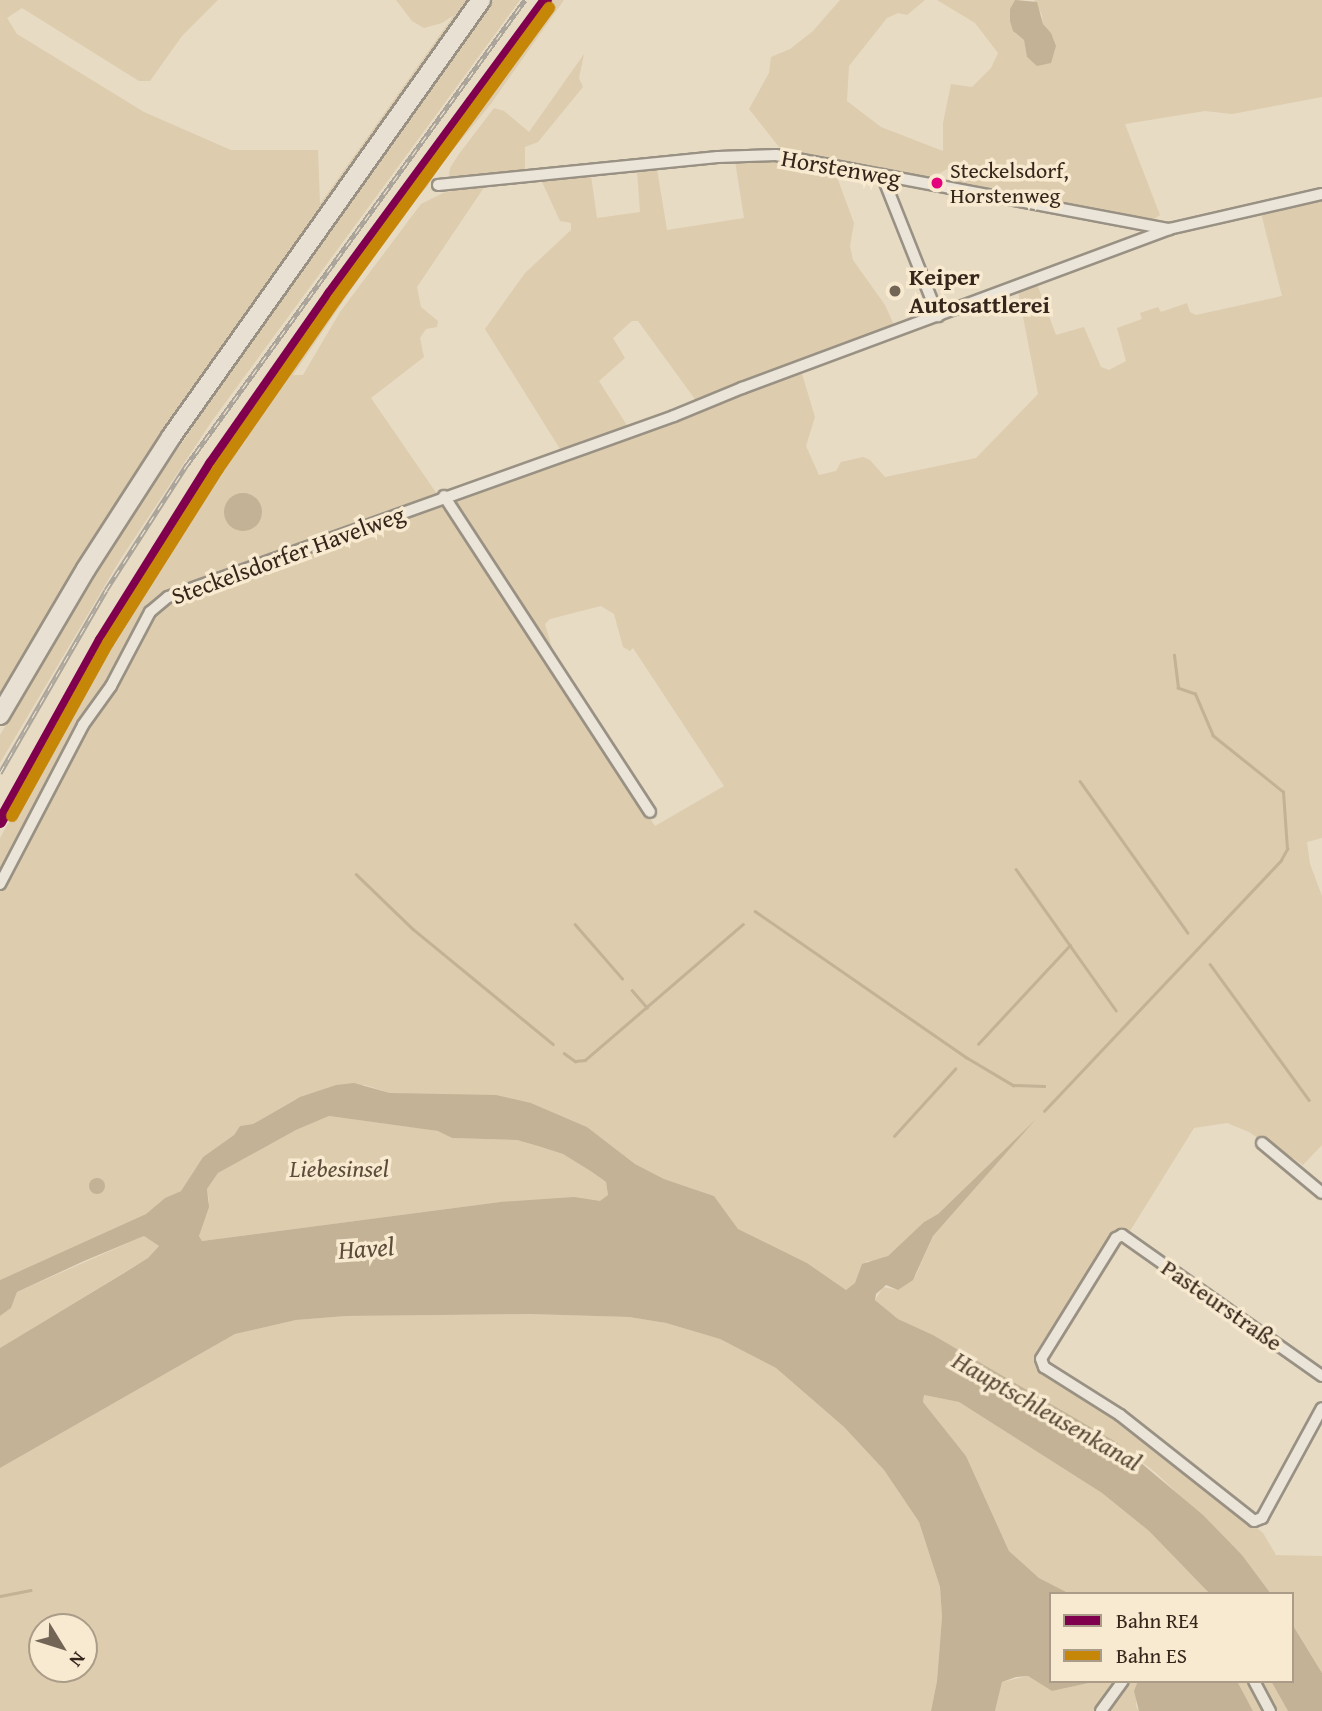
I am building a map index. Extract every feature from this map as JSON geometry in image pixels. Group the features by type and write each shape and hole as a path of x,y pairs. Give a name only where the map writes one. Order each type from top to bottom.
{"main road":[{"path":"0,715 86,569 178,426 481,0"}],"street":[{"name":"Horstenweg","path":"438,186 718,157 776,155 1169,229 1322,194"},
{"path":"882,175 938,316"},
{"name":"Steckelsdorfer Havelweg","path":"0,884 73,742 111,687 150,612 168,597 444,496 674,416 1169,229"},
{"path":"444,496 650,812"},
{"path":"1262,1143 1322,1193"},
{"name":"Pasteurstraße","path":"1322,1376 1122,1235 1116,1238 1041,1359 1044,1367 1120,1415 1254,1521 1262,1518 1322,1408"},
{"path":"1101,1711 1122,1683"},
{"path":"1255,1683 1270,1711"}],"green space":[{"path":"0,0 218,0 182,36 150,81 139,81 22,8 7,18 17,34 144,112 231,150 318,150 320,204 454,15 442,23 424,28 412,21 396,0 474,0 0,705"},
{"path":"494,0 520,0 212,421 120,560 0,763 0,735 125,527 211,400"},
{"path":"553,0 564,0 490,105 442,163 427,187 404,212 293,375 303,375 340,312 421,204 443,193 487,183 417,287 421,307 438,321 437,327 426,329 420,338 424,357 371,398 437,494 154,601 112,679 77,726 83,731 151,617 177,599 733,396 802,374 815,417 806,446 819,475 836,471 841,462 863,457 870,460 885,477 976,458 1038,394 1018,291 1037,284 1056,335 1084,327 1101,367 1109,370 1126,361 1117,328 1142,319 1140,313 1158,307 1161,312 1187,303 1190,312 1196,315 1282,296 1261,213 1322,200 1322,838 1307,842 1310,864 1322,896 1322,1145 1303,1165 1293,1158 1287,1159 1249,1132 1227,1123 1194,1128 1043,1371 1113,1413 1185,1468 1263,1533 1276,1555 1322,1556 1322,1673 1294,1627 1294,1592 1270,1592 1242,1555 1156,1473 1116,1442 933,1335 898,1319 875,1300 883,1287 898,1290 916,1275 933,1236 1034,1121 938,1214 924,1222 888,1256 877,1262 867,1261 855,1284 846,1290 807,1263 738,1229 714,1196 664,1179 635,1164 587,1127 531,1103 390,1093 365,1085 336,1085 294,1100 253,1124 240,1126 234,1135 203,1157 181,1191 165,1198 146,1214 0,1280 0,838 134,596 205,485 328,307","holes":["254,496 262,514 260,521 229,525 225,514 228,501","601,606 614,614 623,647 630,651 633,648 724,786 655,826 562,682 545,624 550,619"]},
{"path":"840,0 925,0 907,15 898,13 887,18 849,66 847,101 881,127 943,151 943,123 951,84 972,87 991,68 998,53 975,23 937,0 1015,0 1010,9 1015,33 1024,40 1028,59 1051,33 1043,24 1042,15 1034,0 1322,0 1322,97 1232,114 1205,111 1125,124 1160,215 1154,219 960,184 947,169 930,179 783,152 749,109 769,73 771,57 790,49 813,31"},
{"path":"584,54 579,78 583,87 538,142 525,147 525,173 455,179 449,175 450,168 459,154 494,108 504,111 529,132"},
{"path":"735,161 791,162 834,169 854,223 850,246 853,260 885,305 895,327 697,402 638,321 632,321 613,338 625,358 599,381 628,427 560,449 485,329 525,273 571,230 571,223 560,221 542,182 591,176 597,218 640,212 637,171 657,169 667,230 744,218"},
{"name":"Liebesinsel","path":"329,1116 439,1131 452,1138 517,1140 563,1154 606,1182 608,1195 600,1202 500,1202 202,1241 199,1236 209,1201 207,1189 218,1173 296,1130"},
{"path":"144,1236 159,1246 148,1258 0,1348 0,1316 11,1308 17,1292"},
{"path":"529,1314 629,1317 666,1323 720,1339 776,1368 844,1427 884,1470 919,1522 940,1587 942,1617 937,1681 931,1711 0,1711 0,1468 235,1334 296,1320 346,1316"},
{"path":"924,1395 959,1402 1102,1493 1149,1531 1208,1592 1066,1592 1039,1578 1009,1551 966,1456 923,1402"},
{"path":"1028,1676 1052,1691 1089,1683 1138,1683 1136,1706 1139,1711 995,1711 1002,1682"},
{"path":"1238,1683 1250,1683 1266,1711 1253,1711"},
{"path":"1260,1683 1272,1683 1288,1711 1276,1711"}],"water":[{"path":"1015,0 1037,2 1043,24 1051,33 1056,46 1051,63 1037,66 1027,57 1024,40 1013,31 1010,21 1010,9"},
{"path":"243,493 256,499 262,512 256,525 243,531 230,525 224,512 230,499"},
{"path":"354,1083 390,1093 496,1095 531,1103 587,1127 635,1164 664,1179 714,1196 738,1229 807,1263 846,1290 855,1283 862,1264 888,1256 924,1222 938,1214 1036,1119 933,1236 913,1280 898,1290 886,1285 876,1294 875,1300 898,1319 933,1335 1116,1442 1203,1515 1242,1555 1270,1592 1208,1592 1149,1531 1102,1493 959,1402 924,1395 923,1402 966,1456 1009,1551 1039,1578 1066,1592 1049,1592 1049,1683 1089,1683 1052,1691 1028,1676 1016,1677 1002,1682 995,1711 931,1711 937,1681 942,1617 940,1587 919,1522 884,1470 844,1427 776,1368 720,1339 666,1323 629,1317 529,1314 346,1316 296,1320 235,1334 0,1468 0,1348 148,1258 159,1246 144,1236 84,1261 17,1292 11,1308 0,1316 0,1280 146,1214 165,1198 181,1191 203,1157 234,1135 240,1126 253,1124 300,1097 336,1085","holes":["329,1116 438,1131 452,1138 517,1140 563,1154 606,1182 608,1195 600,1201 574,1197 500,1202 202,1241 199,1236 209,1207 207,1189 218,1173 296,1130"]},
{"path":"97,1178 105,1186 97,1194 89,1186"},
{"path":"1294,1627 1322,1673 1322,1711 1288,1711 1272,1683 1294,1683"},
{"path":"1137,1683 1238,1683 1253,1711 1139,1711 1134,1691"}],"waterway":[{"path":"1044,1111 1281,860 1287,849 1283,792 1213,736 1195,694 1178,688 1174,655"},
{"path":"1080,781 1188,933"},
{"path":"1016,869 1116,1010"},
{"path":"356,874 413,929 553,1044"},
{"path":"755,911 966,1057 1013,1085 1044,1086"},
{"path":"575,924 622,978"},
{"path":"564,1053 575,1061 585,1060 743,924"},
{"path":"978,1044 1070,945"},
{"path":"1210,964 1309,1100"},
{"path":"632,990 647,1007"},
{"path":"894,1136 955,1069"},
{"path":"0,1596 30,1590"}],"railway":[{"path":"0,773 106,590 186,466 525,0"}],"rail line":[{"name":"RE4","path":"0,822 101,640 211,464 330,294 546,0"},
{"name":"ES","path":"12,816 108,643 218,469 336,299 549,8"}],"place":[{"name":"Steckelsdorf, Horstenweg","path":"937,183"},
{"name":"Keiper Autosattlerei","path":"895,291"}],"water label":[{"name":"Havel","path":"366,1248"},
{"name":"Hauptschleusenkanal","path":"1047,1411"}]}
